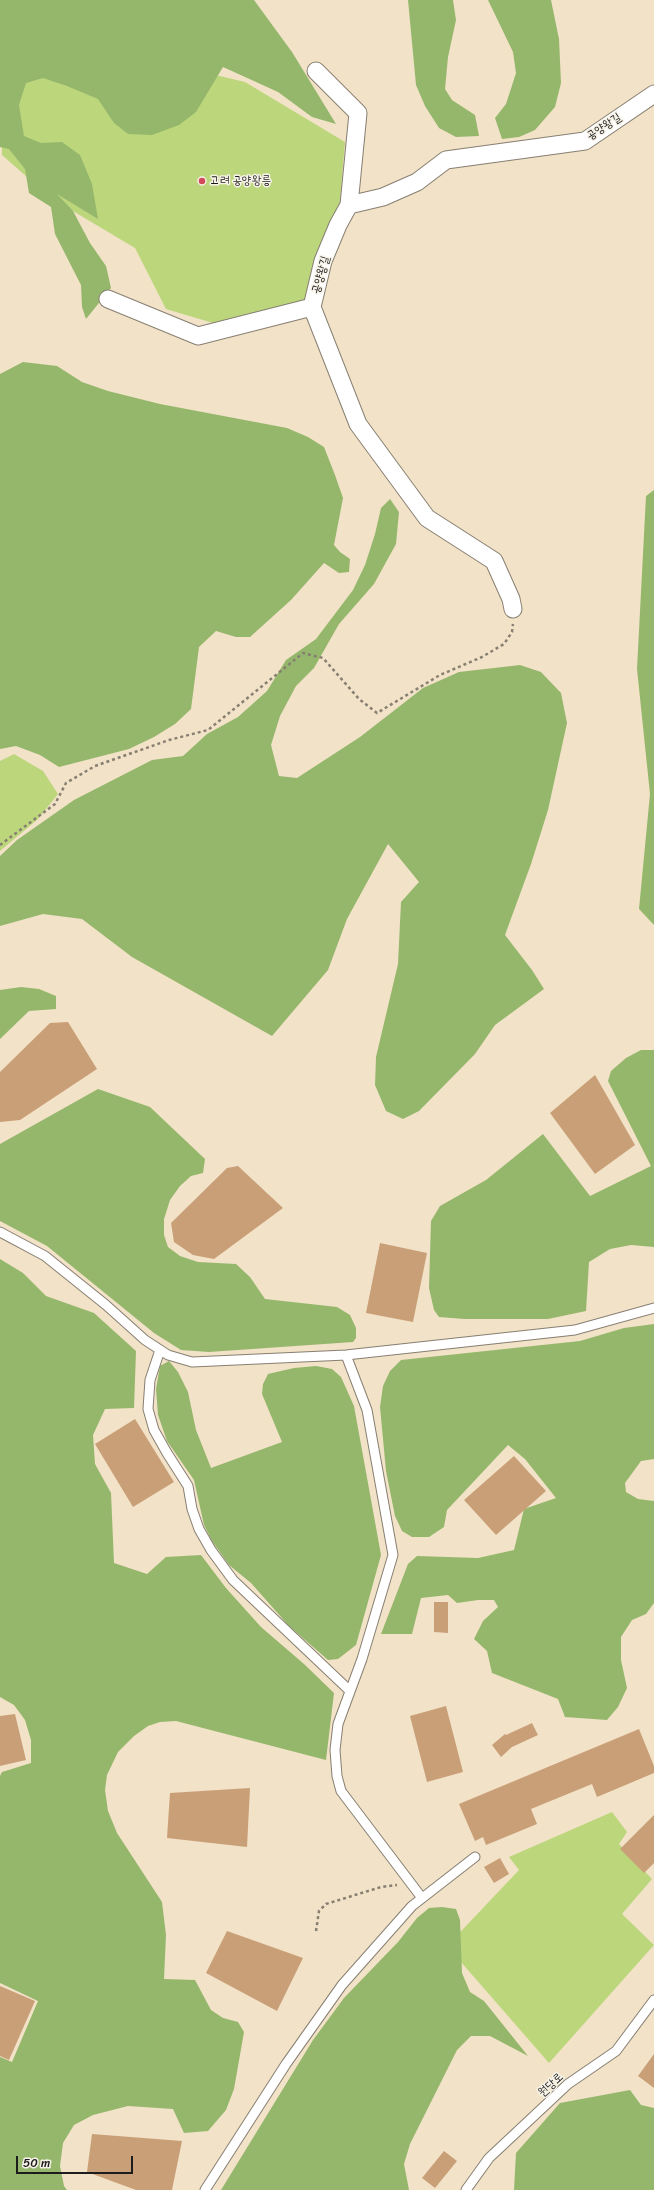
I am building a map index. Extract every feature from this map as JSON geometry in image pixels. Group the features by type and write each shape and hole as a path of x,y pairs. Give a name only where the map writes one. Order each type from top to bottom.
{"street":[{"path":"316,71 358,114 349,205"},
{"name":"공양왕길","path":"513,609 511,599 494,561 427,518 358,424 312,307 323,261 338,225 349,205 383,197 417,182 446,160 585,141 654,94"},
{"path":"108,299 198,336 312,307"}],"lane":[{"path":"0,1232 45,1256 106,1305 145,1340 168,1355 192,1362 346,1355 575,1330 654,1308"},
{"path":"160,1350 150,1380 148,1409 154,1430 166,1453 188,1486 192,1509 199,1529 211,1550 233,1580 350,1691"},
{"path":"346,1355 367,1410 393,1555 338,1724 335,1750 337,1776 341,1791 422,1898"},
{"path":"205,2190 286,2064 342,1985 412,1906 475,1857"},
{"name":"원당로","path":"466,2190 490,2158 568,2084 616,2051 654,2000"}],"path":[{"path":"0,845 55,804 66,784 95,766 169,740 208,730 303,654 325,660 359,699 377,713 440,675 482,657 504,644 512,632 513,609"},
{"path":"316,1931 319,1911 326,1904 380,1887 411,1884"}],"green space":[{"path":"0,0 254,0 292,52 336,124 312,117 278,92 223,67 196,112 179,125 152,135 128,134 114,123 98,99 67,86 43,78 26,83 19,105 24,136 41,143 62,142 80,155 92,184 98,219 57,194 73,211 90,243 106,266 111,288 86,319 82,307 81,285 55,234 51,207 29,193 25,169 9,149 0,147"},
{"path":"408,0 453,0 456,20 448,57 445,89 452,100 475,115 479,136 456,137 439,128 425,106 416,85"},
{"path":"488,0 551,0 559,39 561,83 555,107 535,130 519,137 502,139 495,118 506,104 516,73 513,52"},
{"path":"131,55 245,82 345,142 338,224 310,298 223,326 166,309 135,248 51,198 2,155 1,83"},
{"path":"23,362 57,366 82,382 108,391 160,404 287,428 308,437 324,447 343,498 334,545 340,552 350,559 349,572 339,573 324,563 291,600 250,637 236,637 216,631 199,647 191,709 175,724 154,737 129,749 59,767 40,755 16,746 0,749 0,374"},
{"path":"654,490 654,925 639,909 650,794 637,669 646,496"},
{"path":"390,499 399,512 396,544 374,584 339,624 314,668 296,686 280,716 271,745 279,776 297,778 360,737 423,688 459,672 520,665 541,672 561,693 567,723 548,810 531,864 505,935 532,970 544,989 495,1025 475,1054 419,1111 403,1119 386,1111 375,1085 376,1057 398,964 401,902 419,882 388,844 347,919 328,970 272,1036 132,957 82,919 43,914 0,926 0,856 17,840 74,800 152,760 183,756 207,734 238,717 267,691 286,660 316,639 353,590 365,565 375,534 381,508"},
{"path":"14,754 43,771 58,794 38,819 0,851 0,761"},
{"path":"21,987 39,989 56,996 56,1009 29,1011 0,1039 0,990"},
{"path":"641,1050 654,1050 654,1247 631,1245 610,1249 589,1262 586,1311 548,1319 464,1319 439,1317 434,1310 429,1288 431,1221 440,1206 486,1180 543,1134 590,1196 651,1166 608,1081 611,1071 626,1058"},
{"path":"98,1089 150,1107 205,1159 203,1173 191,1176 180,1186 170,1200 164,1219 164,1235 168,1247 180,1256 198,1262 236,1264 250,1277 265,1299 337,1307 350,1315 356,1328 356,1338 353,1342 209,1352 181,1350 154,1333 47,1246 0,1221 0,1144"},
{"path":"0,1259 23,1273 46,1296 94,1313 136,1351 134,1408 105,1409 93,1435 95,1464 111,1493 114,1563 147,1574 166,1557 201,1555 226,1588 261,1627 304,1664 334,1693 326,1760 176,1721 160,1722 148,1726 134,1736 118,1752 107,1775 105,1790 108,1811 117,1833 162,1902 166,1935 164,1979 195,1980 211,2010 223,2018 238,2022 244,2032 234,2089 226,2110 208,2131 184,2133 173,2109 128,2106 93,2115 74,2125 63,2143 60,2166 64,2186 67,2190 0,2190 0,2057 12,2062 38,2001 0,1983 0,1776 2,1772 31,1763 31,1740 25,1720 14,1705 0,1697"},
{"path":"654,1324 654,1459 641,1461 625,1483 626,1492 638,1499 654,1501 654,1603 646,1614 632,1620 621,1637 621,1660 627,1688 618,1707 607,1720 565,1717 558,1699 492,1673 487,1651 474,1639 483,1621 498,1607 494,1600 478,1600 457,1603 448,1595 421,1598 412,1634 381,1634 408,1564 417,1556 478,1558 514,1550 524,1509 556,1498 525,1459 508,1445 447,1510 444,1527 429,1537 412,1537 402,1531 395,1516 386,1471 380,1407 383,1386 390,1371 401,1360 580,1341 624,1328"},
{"path":"169,1361 178,1372 188,1392 196,1430 211,1468 282,1442 262,1394 263,1384 268,1374 294,1368 316,1366 332,1369 341,1377 354,1406 381,1555 356,1645 338,1659 328,1660 289,1626 251,1583 229,1565 212,1541 204,1525 194,1480 167,1441 158,1415 156,1389 160,1366"},
{"path":"612,1812 627,1832 619,1844 652,1879 622,1914 654,1945 549,2063 447,1946 519,1870 509,1857"},
{"path":"442,1907 456,1909 460,1920 462,1973 470,1992 484,2001 528,2056 490,2036 471,2036 457,2050 410,2144 404,2164 409,2190 221,2190 313,2040 344,1998 398,1942 417,1918 429,1908"},
{"path":"630,2090 641,2105 654,2108 654,2190 514,2190 516,2153 560,2103"}],"building":[{"path":"68,1022 97,1069 20,1120 0,1122 0,1072 50,1023"},
{"path":"595,1075 635,1145 595,1174 550,1113"},
{"path":"238,1166 283,1208 214,1259 193,1255 174,1242 171,1223 227,1168"},
{"path":"380,1243 427,1253 413,1322 366,1313"},
{"path":"135,1419 174,1482 133,1507 95,1444"},
{"path":"514,1456 546,1491 496,1535 464,1500"},
{"path":"434,1602 448,1602 448,1633 434,1632"},
{"path":"446,1706 463,1772 427,1782 410,1716"},
{"path":"15,1714 26,1760 0,1766 0,1716"},
{"path":"532,1723 538,1735 512,1747 501,1757 492,1745 505,1734 506,1735"},
{"path":"639,1729 654,1766 654,1773 597,1797 592,1784 531,1809 537,1824 486,1845 483,1837 475,1841 459,1804"},
{"path":"250,1788 247,1847 167,1838 170,1793"},
{"path":"654,1815 654,1863 644,1873 620,1849"},
{"path":"500,1858 509,1874 494,1883 484,1867"},
{"path":"227,1931 303,1958 277,2011 206,1973"},
{"path":"0,1986 35,2001 9,2060 0,2056"},
{"path":"654,2054 654,2088 638,2076"},
{"path":"92,2134 182,2141 172,2190 136,2190 87,2172"},
{"path":"444,2151 457,2161 435,2188 422,2178"}],"place":[{"name":"고려 공양왕릉","path":"202,181"}]}
